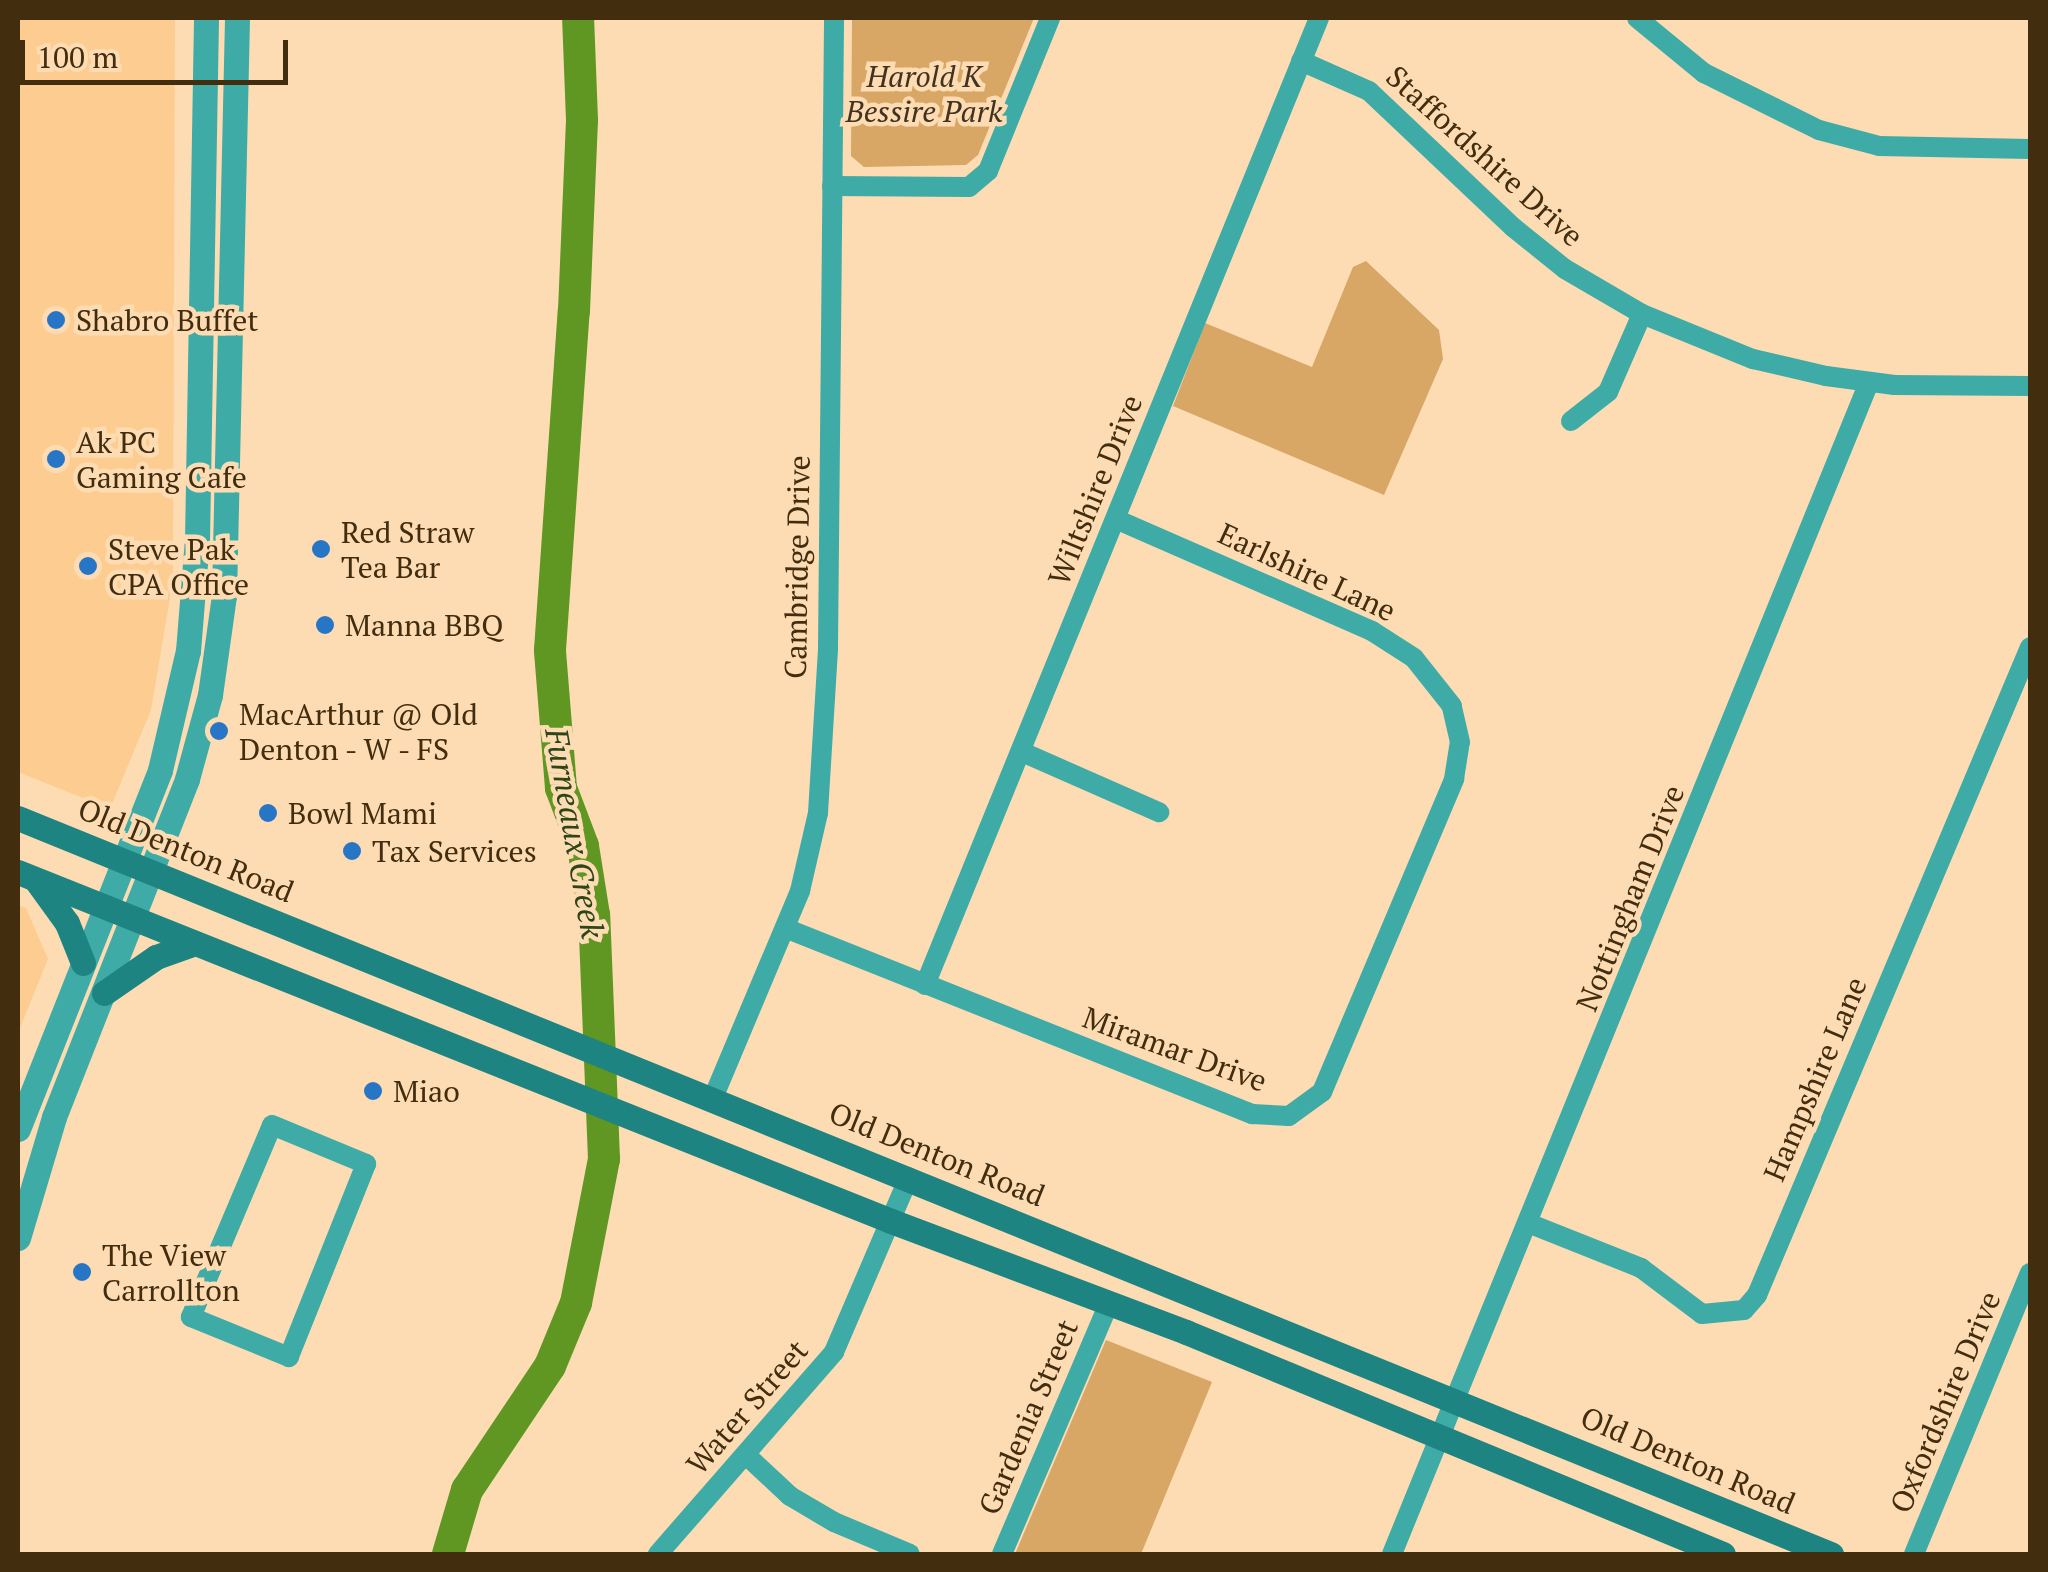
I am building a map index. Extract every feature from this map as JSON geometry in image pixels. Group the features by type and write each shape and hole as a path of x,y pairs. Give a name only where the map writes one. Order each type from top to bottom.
{"main road":[{"name":"Old Denton Road","path":"18,818 450,988 1831,1554"},
{"path":"26,876 443,1039 891,1221 1109,1303 1722,1554"},
{"path":"26,876 67,923 84,963"},
{"path":"104,993 156,956 194,944"}],"street":[{"path":"18,1128 126,860 169,741 188,651 197,540 206,18"},
{"path":"18,1238 44,1147 154,871 206,710 222,614 236,18"},
{"name":"Cambridge Drive","path":"713,1098 785,928 810,858 819,795 828,648 834,18"},
{"path":"832,186 970,187 988,171 1050,18"},
{"name":"Wiltshire Drive","path":"925,985 1319,18"},
{"path":"1637,18 1704,73 1819,130 1878,146 2030,149"},
{"name":"Staffordshire Drive","path":"1301,60 1368,90 1526,238 1642,314 1753,359 1870,382 2030,386"},
{"path":"1572,421 1608,392 1642,314"},
{"path":"199,329 229,329"},
{"name":"Nottingham Drive","path":"1392,1554 1444,1437 1870,382"},
{"name":"Earlshire Lane","path":"1116,518 1372,630 1414,658 1452,706"},
{"name":"Hampshire Lane","path":"1528,1223 1640,1268 1702,1314 1744,1310 1757,1295 2030,646"},
{"name":"Miramar Drive","path":"785,928 1252,1114 1289,1116 1302,1110 1333,1072 1454,779 1460,742 1452,706"},
{"path":"1022,752 1160,812"},
{"path":"272,1125 346,1155 366,1164 289,1357 190,1317 272,1125"},
{"name":"Water Street","path":"658,1554 834,1352 909,1177"},
{"name":"Oxfordshire Drive","path":"1914,1554 2030,1274"},
{"name":"Gardenia Street","path":"1002,1554 1109,1303"},
{"path":"746,1455 790,1496 834,1522 910,1554"}],"shaded area":[{"path":"18,18 175,18 173,580 151,710 110,809 18,772"},
{"path":"18,905 26,908 48,959 18,1033"}],"green space":[{"name":"Harold K Bessire Park","path":"852,18 1034,18 978,155 966,165 864,167 851,156"},
{"path":"1366,261 1439,330 1443,359 1384,495 1173,406 1205,323 1312,367 1353,267"},
{"path":"1106,1340 1212,1382 1141,1554 1015,1554"}],"waterway":[{"name":"Furneaux Creek","path":"448,1554 467,1490 550,1366 576,1303 604,1159 594,915 583,846 561,788 550,650 574,311 582,120 578,18"}],"place":[{"name":"Shabro Buffet","path":"56,320"},
{"name":"Ak PC Gaming Cafe","path":"56,459"},
{"name":"Red Straw Tea Bar","path":"321,549"},
{"name":"Steve Pak CPA Office","path":"88,566"},
{"name":"Manna BBQ","path":"325,625"},
{"name":"MacArthur @ Old Denton - W - FS","path":"219,731"},
{"name":"Bowl Mami","path":"268,813"},
{"name":"Tax Services","path":"352,851"},
{"name":"Miao","path":"373,1091"},
{"name":"The View Carrollton","path":"82,1272"}]}
